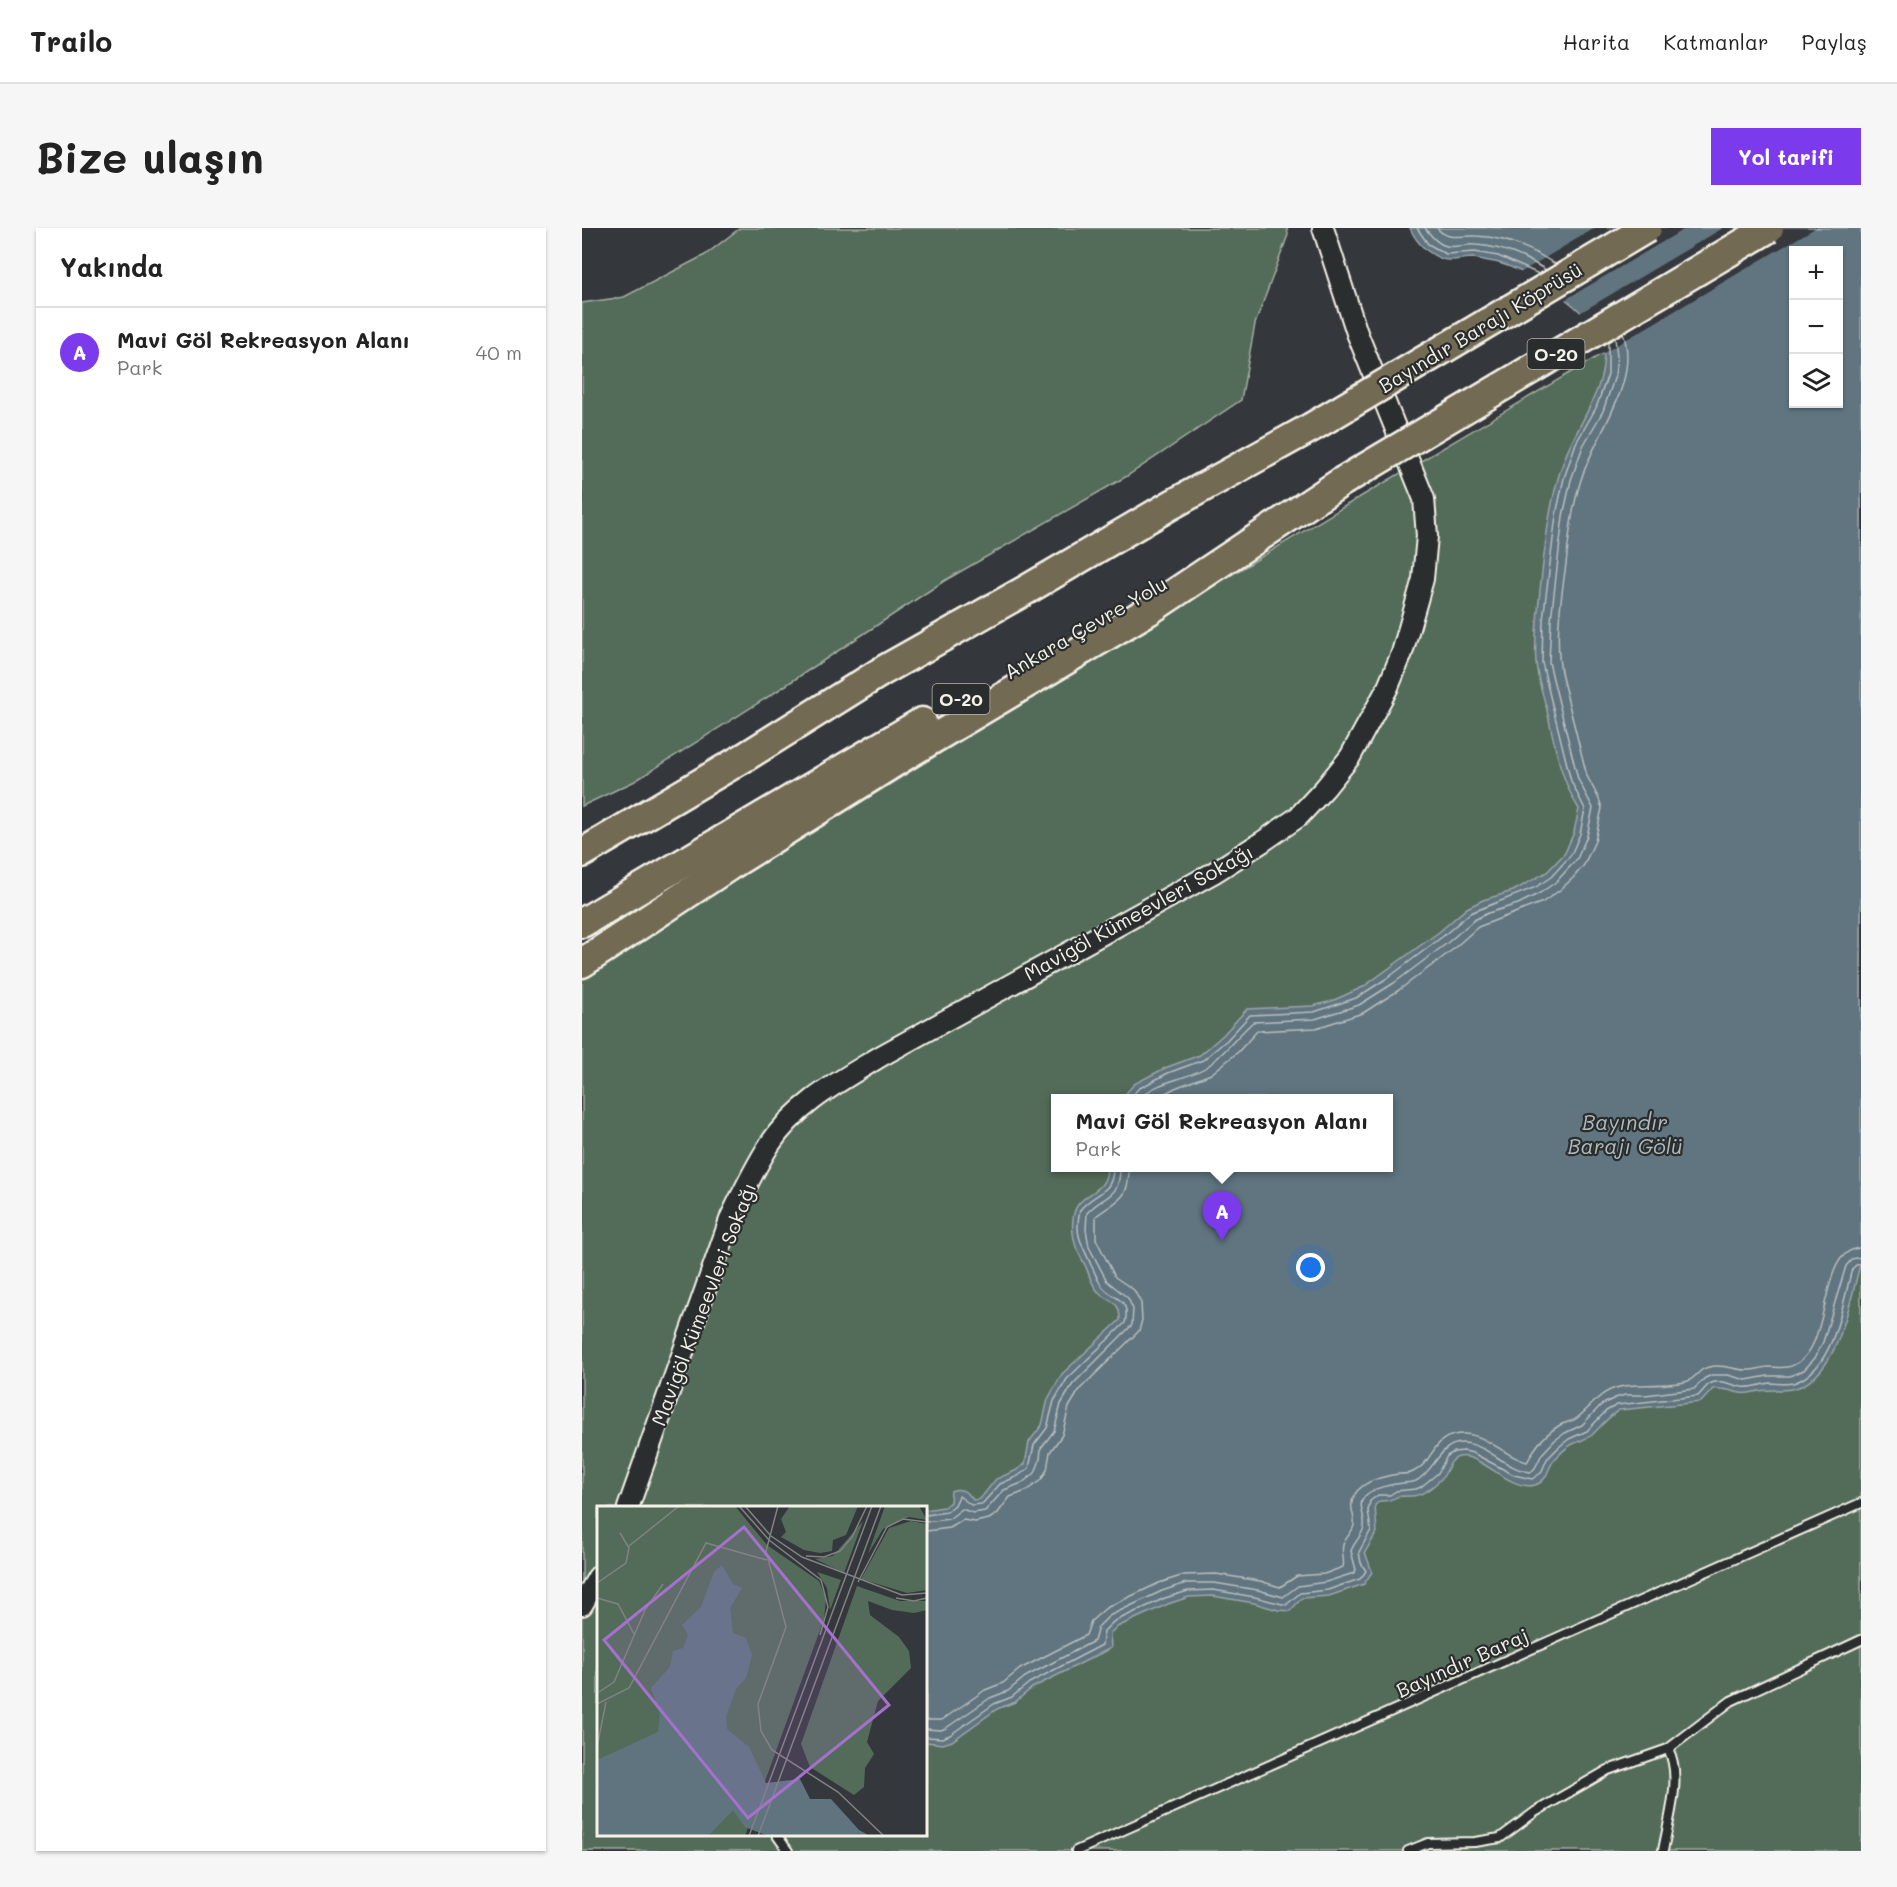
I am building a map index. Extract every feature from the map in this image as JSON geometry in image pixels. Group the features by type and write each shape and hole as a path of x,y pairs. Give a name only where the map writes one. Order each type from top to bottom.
{"highway":[{"name":"Bayındır Barajı Köprüsü","path":"745,757 884,670 1312,427 1647,228"},
{"name":"O-20","path":"1343,481 1769,228"},
{"name":"Ankara Çevre Yolu","path":"582,923 1091,623 1343,481"},
{"path":"582,963 729,866 911,752 1148,611 1343,481"},
{"path":"582,834 745,757"},
{"path":"582,853 745,757"}],"street":[{"name":"Mavigöl Kümeevleri Sokağı","path":"629,1506 732,1217 751,1176 771,1142 798,1113 833,1085 881,1056 1213,873 1263,842 1298,817 1325,788 1350,756 1370,723 1402,653 1423,579 1427,536 1424,499 1357,333 1323,228"},
{"path":"582,1605 597,1579"}],"lane":[{"name":"Bayındır Baraj","path":"1076,1851 1861,1503"},
{"path":"1408,1851 1428,1843 1500,1838 1535,1812 1608,1770 1668,1749 1731,1701 1861,1640"},
{"path":"1664,1851 1675,1778 1673,1762 1668,1749"},
{"path":"777,1836 788,1851"}],"green space":[{"path":"740,228 1287,228 1288,235 1255,324 1241,400 1127,476 944,581 635,781 582,806 582,303 624,297 705,255"},
{"path":"1815,228 1861,228 1861,1851 582,1851 582,975 1065,676 1355,500"}],"water":[{"name":"Bayındır Barajı Gölü","path":"1410,228 1861,228 1861,1261 1840,1337 1820,1371 1807,1383 1791,1389 1740,1393 1713,1389 1701,1402 1619,1410 1592,1435 1564,1450 1554,1460 1542,1481 1535,1485 1525,1486 1516,1483 1476,1460 1467,1457 1456,1458 1442,1478 1424,1492 1415,1496 1380,1501 1375,1505 1377,1532 1365,1552 1372,1572 1364,1584 1329,1596 1302,1598 1290,1611 1213,1596 1189,1597 1168,1604 1117,1627 1110,1633 1111,1648 1032,1688 1015,1702 997,1709 952,1741 943,1744 927,1742 927,1510 944,1507 950,1502 951,1491 955,1490 964,1491 973,1500 980,1499 996,1479 1025,1464 1029,1442 1042,1425 1048,1399 1062,1374 1120,1320 1118,1307 1096,1289 1076,1247 1073,1218 1081,1201 1101,1186 1106,1172 1393,1172 1393,1094 1125,1094 1134,1084 1165,1068 1200,1055 1247,1009 1313,1006 1332,1001 1363,987 1439,932 1467,908 1483,900 1513,891 1547,872 1565,853 1574,832 1579,809 1562,772 1555,746 1537,673 1536,635 1551,508 1564,460 1597,391 1604,361 1603,346 1598,333 1575,307 1525,273 1509,266 1473,258 1446,260 1427,250"}],"pier":[{"path":"1595,228 1686,228 1563,301 1537,283 1518,274"},
{"path":"1723,228 1815,228 1600,355 1600,344 1594,332 1578,314"}],"place":[{"name":"Mavi Göl Rekreasyon Alanı","path":"1222,1241"}]}
